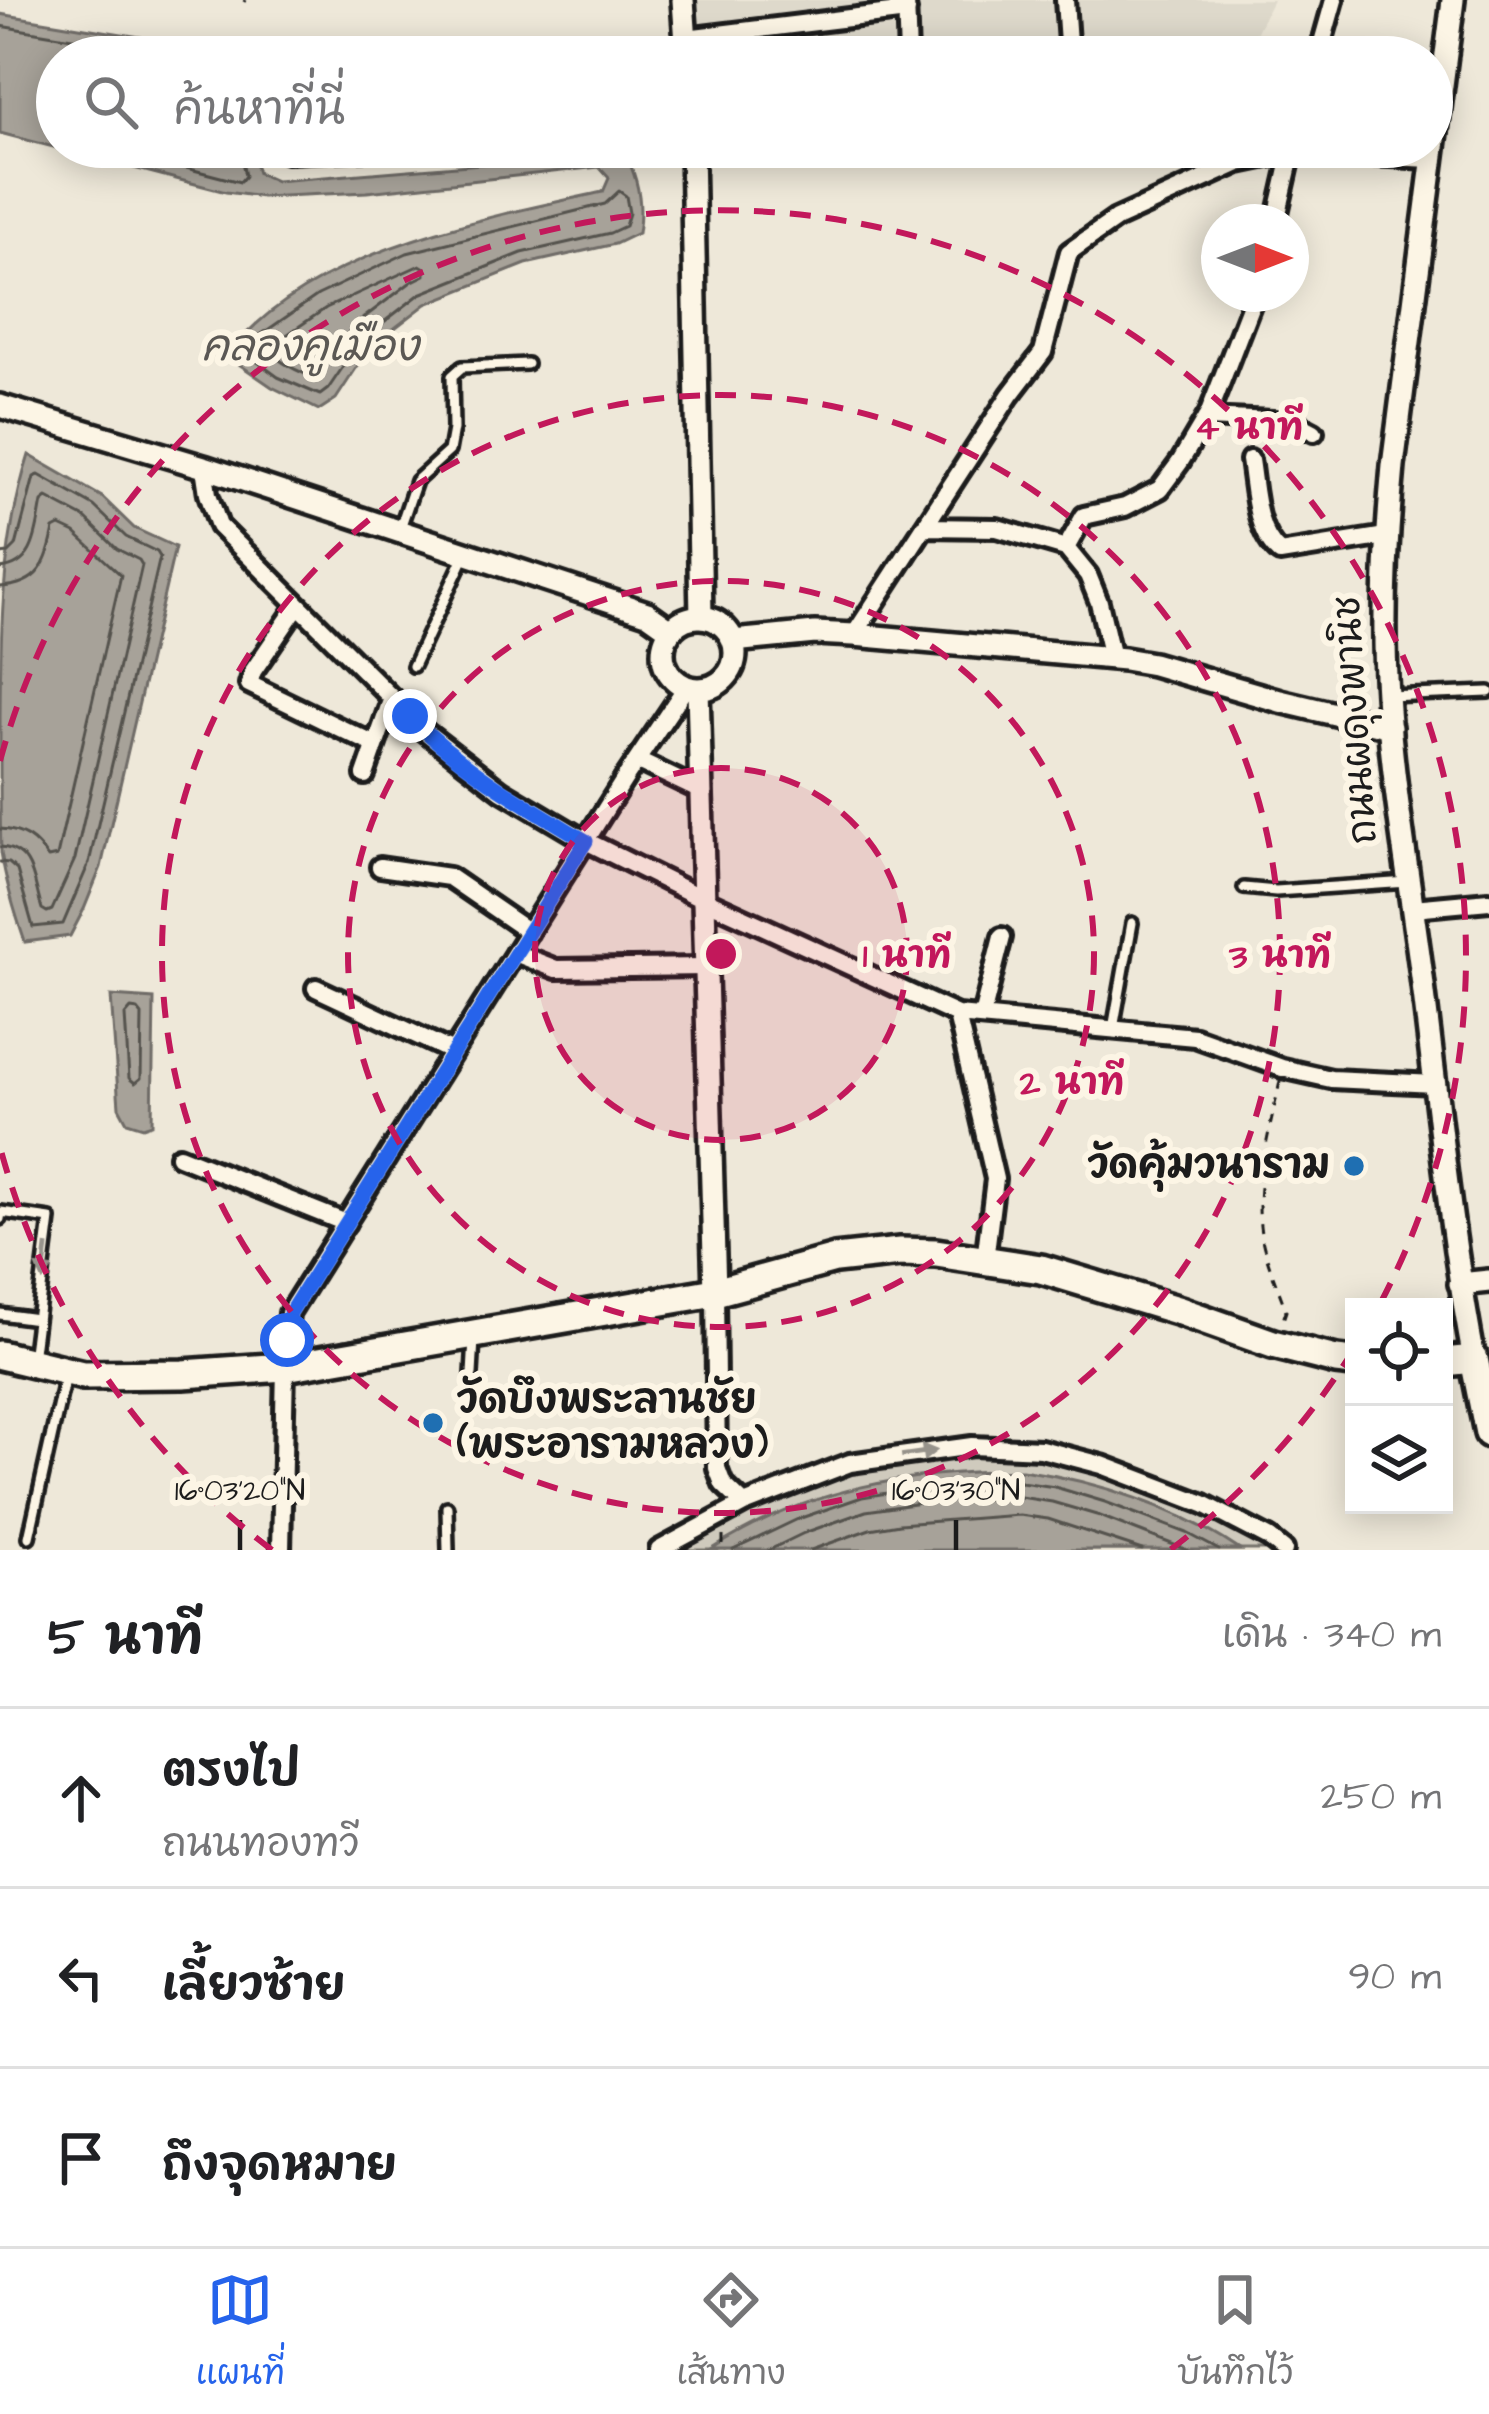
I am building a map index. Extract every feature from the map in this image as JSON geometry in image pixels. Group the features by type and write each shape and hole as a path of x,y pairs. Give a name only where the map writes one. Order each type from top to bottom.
{"main road":[{"path":"0,1355 83,1375 285,1367 715,1292 835,1259 936,1253 1041,1269 1273,1344 1345,1361"},
{"path":"1453,1361 1474,1359"},
{"name":"ถนนผดุงพานิช","path":"1474,1359 1489,1432"}],"street":[{"path":"682,0 685,36"},
{"path":"1065,0 1068,36"},
{"path":"1324,36 1334,0"},
{"name":"ถนนผดุงพานิช","path":"1448,36 1453,0"},
{"path":"749,36 906,6 907,36"},
{"path":"692,168 701,617"},
{"path":"854,634 1043,352 1069,252 1116,219 1228,168"},
{"path":"1280,204 1288,168"},
{"name":"ถนนผดุงพานิช","path":"1430,168 1386,536 1387,697 1460,1284 1474,1359"},
{"path":"1066,548 1084,516 1125,507 1160,489 1206,418 1248,312"},
{"path":"0,406 204,467 647,613 671,630"},
{"path":"1206,418 1295,422 1314,432"},
{"path":"1250,460 1269,544 1280,553 1386,536"},
{"path":"204,467 218,526 427,734 502,791 586,841 957,1015 1195,1037 1282,1068 1331,1079 1436,1084"},
{"path":"924,527 997,528 1066,548 1088,575 1112,658"},
{"path":"298,605 249,684 375,746"},
{"path":"281,1550 290,1313 638,761 692,688 719,683 730,670 733,641 724,627 701,617 671,630 663,649 669,673 692,688"},
{"path":"733,641 854,634 1112,658 1154,664 1390,727"},
{"path":"692,688 704,899 717,1468 722,1484 744,1504"},
{"path":"364,775 392,698"},
{"path":"638,761 700,791"},
{"path":"380,867 449,877 529,932"},
{"path":"1413,908 1489,902"},
{"path":"982,1016 1002,937"},
{"path":"515,953 556,969 705,967"},
{"path":"316,988 453,1052"},
{"path":"957,1015 995,1179 985,1260"},
{"path":"179,1156 346,1223"},
{"path":"1460,1284 1489,1281"},
{"path":"659,1550 744,1504 850,1463 972,1446 1041,1449 1102,1466 1204,1504 1284,1550"}],"lane":[{"path":"399,531 416,481 449,451 452,376 462,367 527,364"},
{"path":"413,666 466,553"},
{"path":"1387,697 1489,692"},
{"path":"1244,887 1276,890 1408,882"},
{"path":"1113,1029 1132,923"},
{"path":"0,1219 1,1212 50,1219 32,1363"},
{"path":"0,1314 38,1319"},
{"path":"472,1374 474,1334"},
{"path":"29,1537 66,1371"},
{"path":"447,1507 448,1550"}],"path":[{"path":"1273,1344 1286,1310 1263,1244 1259,1214 1282,1068"},
{"path":"723,1536 723,1550"}],"shaded area":[{"path":"696,0 1273,0 1255,36 698,36"},
{"path":"972,1446 1102,1465 1284,1550 659,1550 850,1463"}],"water":[{"name":"คลองคูเมือง","path":"0,14 134,36 36,36 36,142 0,133"},
{"name":"คลองคูเมือง","path":"134,168 256,168 276,181 432,168 590,168 367,192 262,197"},
{"name":"คลองคูเมือง","path":"600,168 632,168 638,191 638,233 615,244 526,264 426,304 370,347 336,399 319,410 272,387 227,356 261,320 348,265 451,228 603,192 609,178"},
{"path":"29,455 102,497 134,528 175,547 101,867 70,936 25,942 1,852 0,705 7,560"},
{"path":"111,996 154,999 152,1124 143,1127 127,1122 119,1107"},
{"path":"1022,1470 1136,1498 1240,1550 711,1550 785,1511 861,1487 940,1474"}],"place":[{"name":"วัดคุ้มวนาราม","path":"1354,1166"},
{"name":"วัดบึงพระลานชัย (พระอารามหลวง)","path":"433,1423"}],"route":[{"path":"287,1340 290,1313 586,841 502,791 410,716"}]}
